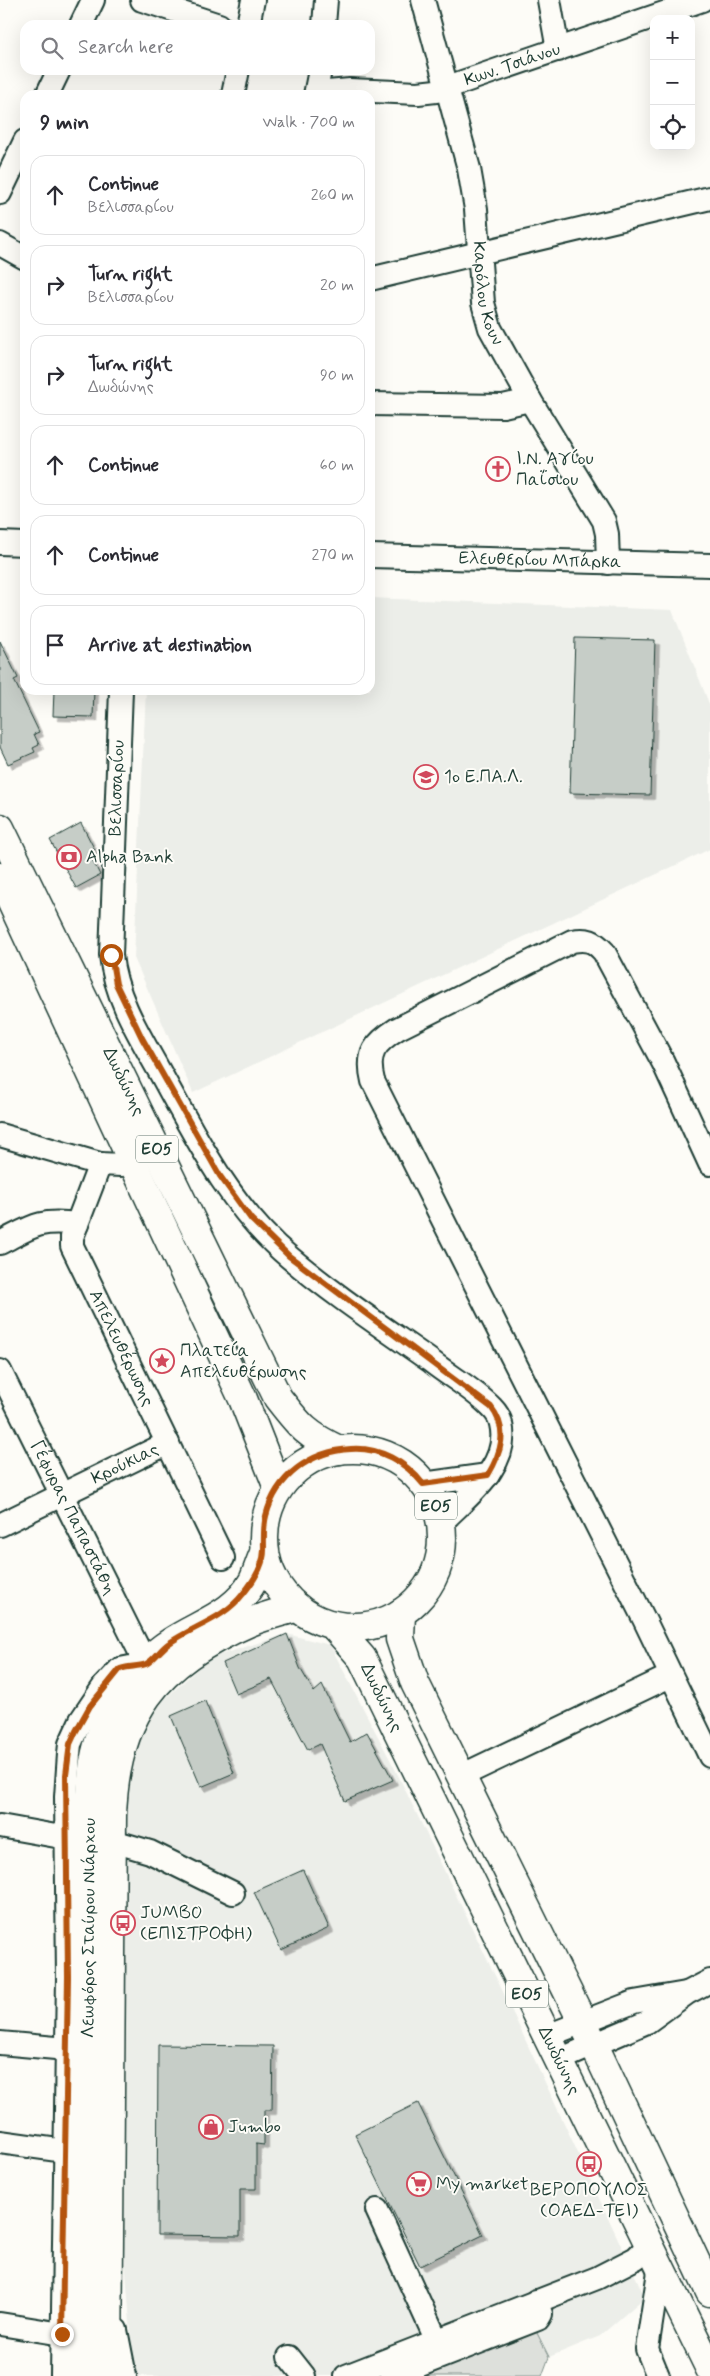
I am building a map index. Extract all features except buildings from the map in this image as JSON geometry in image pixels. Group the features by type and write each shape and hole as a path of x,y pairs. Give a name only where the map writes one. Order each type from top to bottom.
{"main road":[{"name":"Δωδώνης","path":"0,828 278,1398 302,1428 311,1436 338,1450"},
{"name":"Δωδώνης","path":"0,877 243,1399 278,1488"},
{"name":"Δωδώνης","path":"338,1450 365,1450 390,1456 405,1465 423,1484 436,1506 441,1523 440,1557 426,1589 401,1613 386,1621 369,1625 351,1627 333,1625 316,1619 297,1607 277,1585 264,1552 265,1517 278,1488 292,1472 306,1462 338,1450"},
{"name":"Λεωφόρος Σταύρου Νιάρχου","path":"86,2376 91,1788 94,1762 103,1732 128,1686 146,1664 172,1641 232,1606 252,1582 264,1552"},
{"name":"Λεωφόρος Σταύρου Νιάρχου","path":"108,2376 113,1788 118,1758 127,1728 148,1694 178,1664 205,1646 250,1622 297,1607"},
{"name":"Δωδώνης","path":"401,1613 400,1639 415,1683 701,2258 710,2292"},
{"name":"Δωδώνης","path":"333,1625 362,1658 710,2370"}],"street":[{"path":"83,20 93,0"},
{"path":"142,0 204,20"},
{"path":"249,20 253,0"},
{"path":"324,20 326,0"},
{"name":"Καρόλου Κουν","path":"422,0 469,168 474,194 482,294 487,320 502,354 604,521 607,534 608,562"},
{"path":"549,0 558,50"},
{"name":"Κων. Τσιάνου","path":"375,91 418,93 446,88 702,0"},
{"path":"49,90 57,75"},
{"path":"234,90 237,75"},
{"path":"317,90 319,75"},
{"path":"0,193 20,151"},
{"path":"375,278 710,198"},
{"path":"0,244 20,255"},
{"path":"375,404 503,406 518,405 530,400"},
{"path":"0,543 20,544"},
{"name":"Ελευθερίου Μπάρκα","path":"375,556 710,565"},
{"name":"Βελισσαρίου","path":"121,695 111,955 116,984 130,1016 174,1098 220,1176 251,1219 289,1256 463,1385 491,1407 497,1415 501,1424 502,1442 498,1458 488,1475 441,1523"},
{"path":"710,1164 663,1062 604,952 594,942 585,939 572,941 397,1029 381,1039 371,1053 369,1068 373,1081 644,1619 710,1756"},
{"path":"0,1135 100,1164 112,1166 133,1162"},
{"name":"Απελευθέρωσης","path":"100,1164 72,1239 73,1248 223,1558"},
{"path":"0,1243 41,1223 55,1221 77,1224"},
{"name":"Γέφυρας Παπαστάθη","path":"0,1371 146,1664"},
{"name":"Κρούκιας","path":"0,1525 168,1443"},
{"path":"423,1484 488,1475"},
{"path":"62,2376 67,2049 66,1775 70,1744 90,1706 120,1669 146,1664"},
{"path":"461,1776 670,1676"},
{"path":"0,1826 67,1838"},
{"path":"113,1841 150,1852 233,1894"},
{"path":"548,2036 588,2034 648,2022 687,1993 710,1981"},
{"path":"559,2060 588,2034"},
{"path":"0,2043 67,2049"},
{"path":"0,2142 65,2151"},
{"path":"377,2210 440,2347"},
{"path":"346,2376 391,2370 440,2347 538,2319 541,2314 536,2301 619,2268 636,2258 654,2255 647,2349 658,2376"},
{"path":"108,2301 125,2376"},
{"path":"0,2324 62,2334"},
{"path":"289,2357 304,2376"}],"shaded area":[{"name":"1ο Ε.ΠΑ.Λ.","path":"375,598 672,610 710,706 710,849 193,1093 134,958 146,695 375,695"},
{"path":"287,1634 330,1645 395,1769 504,1994 645,2297 600,2336 549,2357 536,2331 423,2376 134,2376 121,2207 119,1952 128,1766 146,1724 156,1710 167,1697 202,1665 216,1656"},
{"path":"536,2331 549,2357 542,2376 423,2376"}],"place":[{"name":"Ι.Ν. Αγίου Παΐσιου","path":"498,469"},
{"name":"1ο Ε.ΠΑ.Λ.","path":"426,777"},
{"name":"Alpha Bank","path":"69,857"},
{"name":"Πλατεία Απελευθέρωσης","path":"162,1361"},
{"name":"JUMBO (ΕΠΙΣΤΡΟΦΗ)","path":"123,1923"},
{"name":"Jumbo","path":"211,2127"},
{"name":"ΒΕΡΟΠΟΥΛΟΣ (ΟΑΕΔ-ΤΕΙ)","path":"589,2164"},
{"name":"My market","path":"419,2184"}],"route":[{"path":"62,2334 68,1977 66,1775 70,1744 81,1720 104,1686 120,1669 132,1665 146,1664 166,1645 224,1612 243,1595 252,1582 264,1552 265,1517 271,1501 280,1485 292,1472 306,1462 322,1454 338,1450 356,1448 373,1451 390,1456 405,1465 418,1476 423,1484 488,1475 500,1452 502,1442 501,1424 491,1407 289,1256 251,1219 220,1176 174,1098 130,1016 116,984 111,955"}]}
